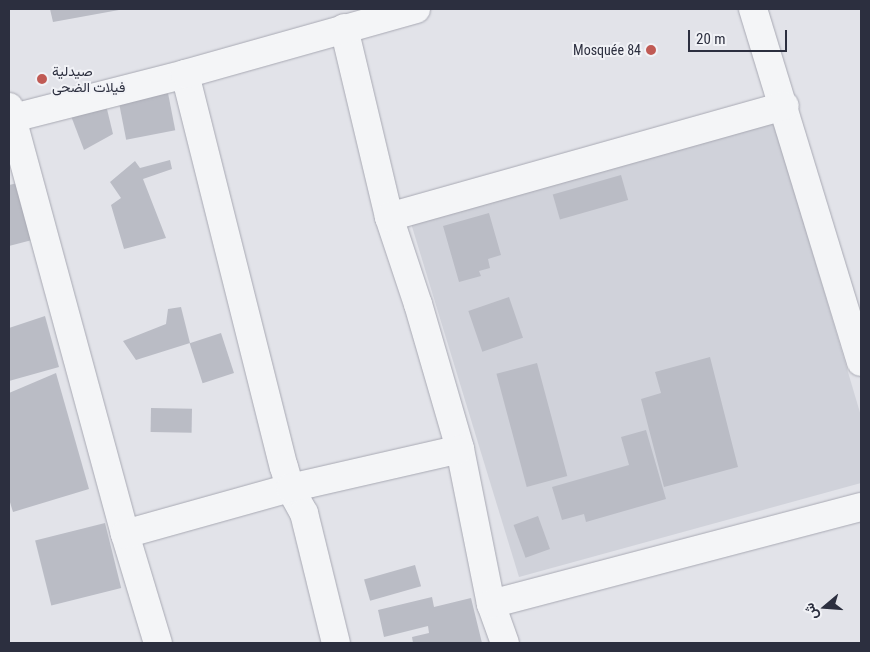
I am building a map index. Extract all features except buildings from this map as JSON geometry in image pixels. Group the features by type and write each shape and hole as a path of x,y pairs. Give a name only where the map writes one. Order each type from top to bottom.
{"street":[{"path":"158,643 125,534 10,115 185,74 360,19 416,9"},
{"path":"753,9 857,331 861,362"},
{"path":"360,19 389,216 418,304 460,449 490,604 505,643"},
{"path":"185,74 290,488 304,513 336,643"},
{"path":"389,216 784,106"},
{"path":"125,534 290,488 460,449"},
{"path":"490,604 861,507"}],"shaded area":[{"path":"774,122 861,416 861,483 519,577 410,220"}],"place":[{"name":"Mosquée 84","path":"651,50"},
{"name":"صيدلية فيلات الضحى","path":"42,79"}]}
